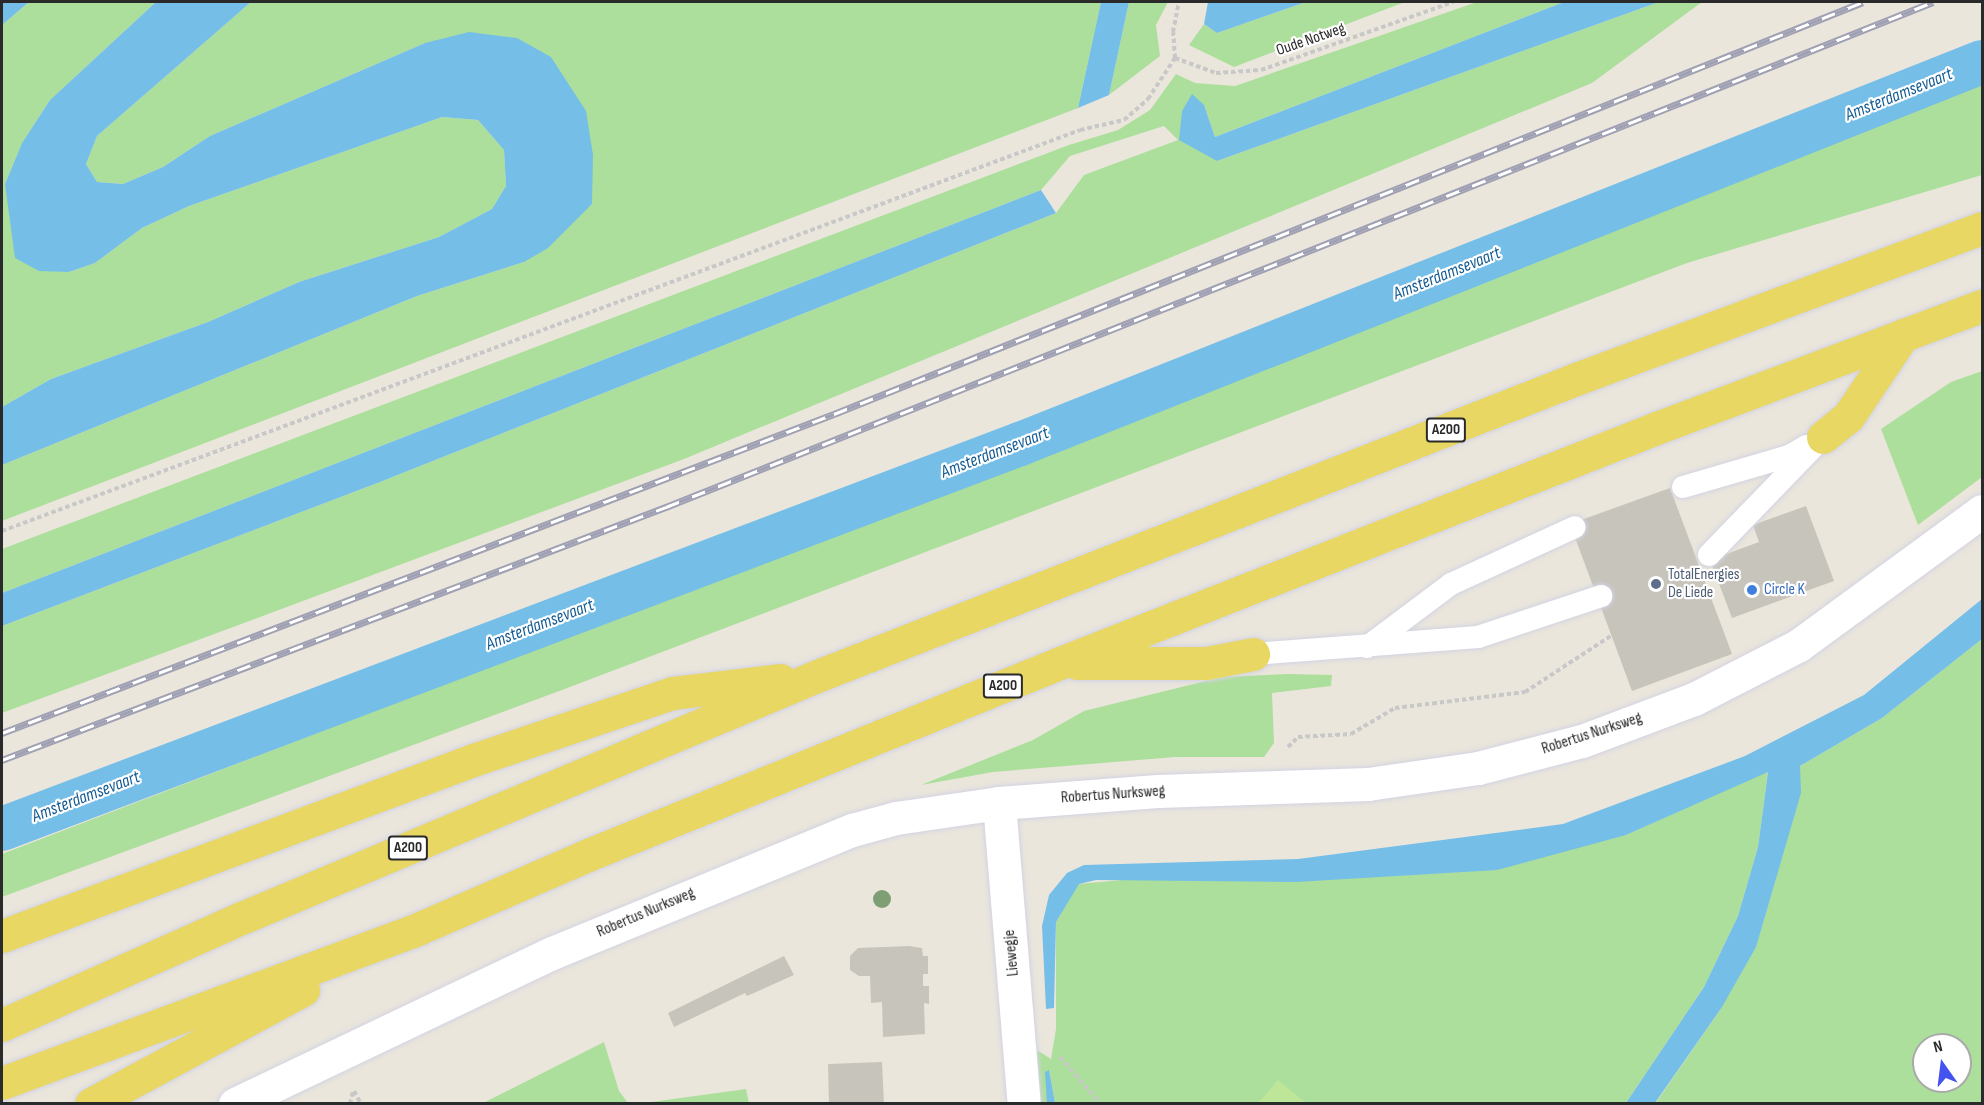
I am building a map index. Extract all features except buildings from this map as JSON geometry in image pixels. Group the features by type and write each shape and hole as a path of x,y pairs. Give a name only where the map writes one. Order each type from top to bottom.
{"main road":[{"name":"A200","path":"2,1025 244,917 817,676 1576,379 1983,228"},
{"name":"A200","path":"2,1083 414,931 588,855 1060,663 1903,335 1983,306"},
{"path":"1823,436 1848,417 1903,335"},
{"name":"Robertus Nurksweg","path":"235,1104 552,953 805,848 896,818 999,803 1158,791 1368,784 1478,768 1582,741 1694,699 1799,645 1983,511"},
{"name":"A200","path":"1060,663 1206,663 1253,654"},
{"name":"A200","path":"2,936 473,759 672,693 817,676"},
{"name":"Liewegje","path":"999,803 1024,1104"},
{"name":"A200","path":"90,1104 414,931"}],"lane":[{"path":"1683,487 1789,456 1823,436"},
{"path":"1709,555 1823,436"},
{"path":"1367,647 1451,584 1575,527"},
{"name":"A200","path":"1253,654 1478,637 1601,596"}],"path":[{"path":"2,531 1080,130 1124,120 1148,99 1175,58 1173,32 1179,2"},
{"name":"Oude Notweg","path":"1175,58 1216,73 1261,70 1453,2"},
{"path":"1284,787 1282,754 1298,737 1351,734 1395,708 1525,692 1612,635"},
{"path":"1067,1062 1101,1104"},
{"path":"350,1104 354,1090 361,1104"}],"green space":[{"path":"29,2 156,2 50,100 22,143 5,184 69,272 95,263 142,228 189,206 442,117 478,120 504,150 506,186 492,209 439,237 299,282 208,322 51,379 2,407 2,25"},
{"path":"251,2 1101,2 1078,108 2,521 2,465 417,296 524,262 592,204 425,43 210,136 163,167 123,184 97,182 86,164 97,136"},
{"path":"1129,2 1168,2 1156,25 1160,56 1109,95"},
{"path":"1306,2 1405,2 1234,67 1189,45 1204,24 1217,33"},
{"path":"1477,2 1564,2 1215,137 1204,105 1217,161 1659,2 1702,2 1592,83 684,459 2,713 2,626 380,482 1056,213 1084,175 1178,140 1164,126 1070,156 1041,190 2,593 2,549 1069,145 1118,130 1150,110 1176,74 1195,83 1235,86"},
{"path":"1982,78 1982,175 1687,263 562,690 2,897 2,854 1234,381"},
{"path":"1982,371 1982,477 1918,525 1881,429 1951,382"},
{"path":"1982,639 1982,1103 1655,1104 1722,1007 1800,766 1882,718"},
{"path":"1332,675 1331,686 1272,693 1274,743 1264,757 1175,757 993,772 921,785 1033,740 1084,711 1222,677"},
{"path":"1768,771 1758,847 1738,916 1704,987 1626,1103 1055,1103 1049,1070 1048,1103 1041,1103 1037,1050 1051,1059 1056,1029 1056,922 1078,884 1626,835"},
{"path":"604,1042 619,1091 628,1103 483,1103"},
{"path":"1278,1080 1306,1103 1258,1103"},
{"path":"746,1089 749,1103 644,1103"}],"water":[{"path":"2,2 29,2 2,25"},
{"path":"156,2 251,2 97,136 86,164 97,182 123,184 163,167 210,136 425,43 469,32 517,38 551,57 586,111 593,155 592,204 548,248 524,262 417,296 2,465 2,407 51,379 208,322 299,282 439,237 492,209 506,186 504,150 478,120 442,117 189,206 142,228 95,263 69,272 39,271 15,258 5,184 22,143 50,100"},
{"path":"1101,2 1129,2 1109,95 1078,108"},
{"path":"1208,2 1306,2 1217,33 1204,24"},
{"path":"1564,2 1659,2 1217,161 1179,140 1182,111 1192,94 1204,105 1215,137"},
{"path":"1041,190 1056,213 380,482 2,626 2,593"},
{"path":"1982,599 1982,639 1882,718 1800,766 1801,793 1756,947 1722,1007 1655,1103 1626,1103 1704,987 1738,916 1758,847 1768,772 1626,835 1497,870 1296,882 1096,880 1079,884 1056,922 1054,1008 1046,1009 1042,926 1049,895 1067,873 1084,865 1298,859 1563,824 1745,756 1864,695"},
{"path":"1049,1070 1055,1103 1047,1103 1045,1072"}],"waterway":[{"name":"Amsterdamsevaart","path":"2,829 1020,444 1982,62"}],"railway":[{"path":"2,733 834,414 1863,2"},
{"path":"2,760 666,507 1933,2"}],"place":[{"name":"TotalEnergies De Liede","path":"1656,584"},
{"name":"Circle K","path":"1752,590"}]}
